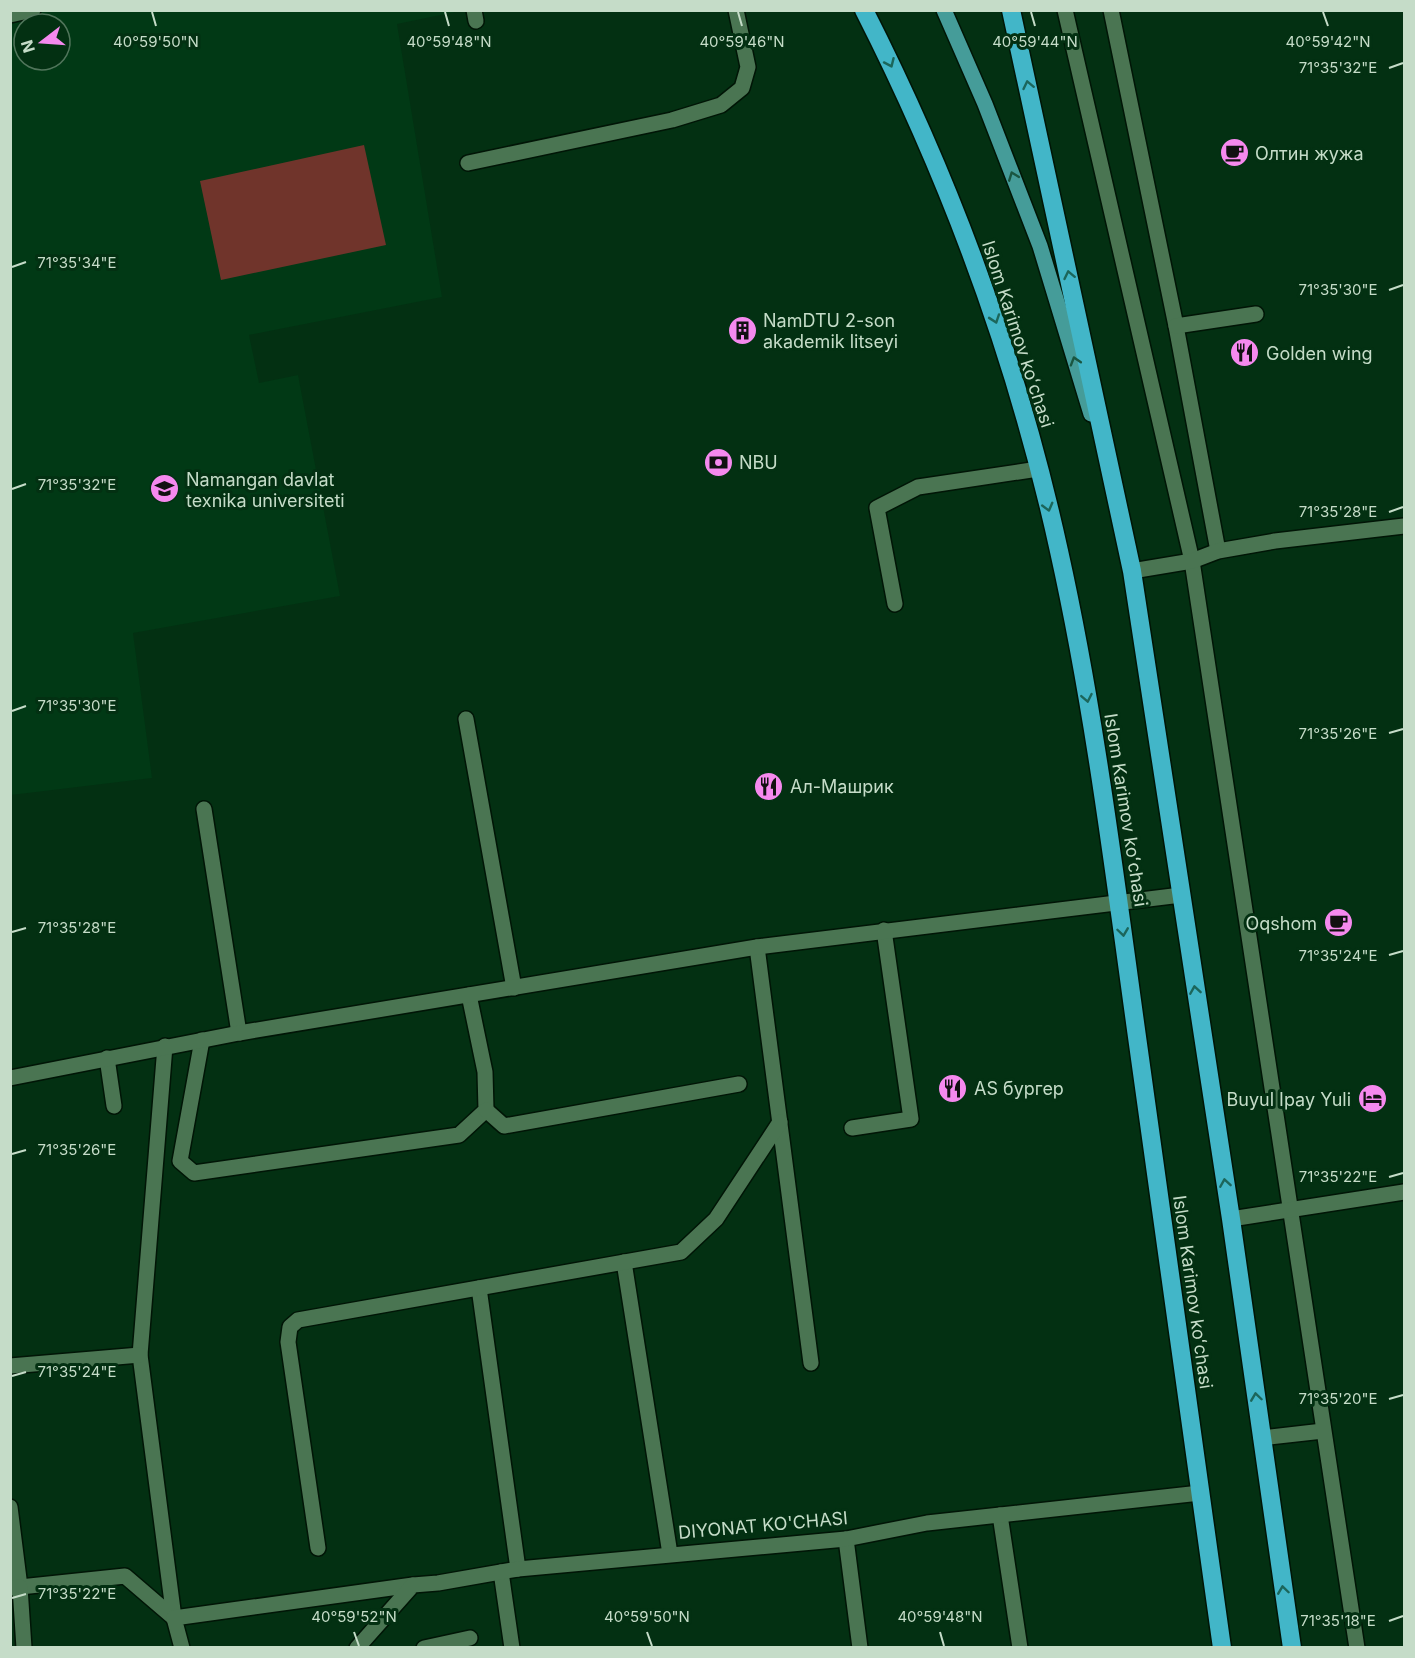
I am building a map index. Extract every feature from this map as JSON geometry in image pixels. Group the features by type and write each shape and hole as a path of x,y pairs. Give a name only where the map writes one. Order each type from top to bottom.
{"highway":[{"name":"Islom Karimov koʻchasi","path":"864,10 914,116 976,264 1000,335 1059,549 1090,711 1119,902 1222,1647"},
{"path":"1011,10 1132,571 1231,1219 1292,1647"}],"main road":[{"path":"944,10 985,104 1040,246 1122,517"}],"street":[{"path":"10,15 33,10"},
{"path":"468,163 672,120 721,105 742,88 748,67 736,10"},
{"path":"1065,10 1192,561 1357,1647"},
{"path":"1111,10 1176,326 1218,551"},
{"path":"1176,326 1257,314"},
{"path":"895,604 877,508 918,487 1038,469"},
{"path":"1132,571 1192,561 1218,551 1357,530 1404,526"},
{"path":"466,719 514,988"},
{"path":"204,809 239,1033"},
{"path":"10,1078 239,1033 757,947 1180,895"},
{"path":"852,1128 911,1119 884,930"},
{"path":"757,947 811,1363"},
{"path":"469,995 485,1072 486,1110 504,1126 739,1084"},
{"path":"202,1040 180,1161 194,1173 459,1135 486,1110"},
{"path":"165,1046 140,1355 174,1618 182,1647"},
{"path":"107,1058 114,1106"},
{"path":"318,1548 288,1342 290,1327 298,1320 681,1252 716,1219 780,1122"},
{"path":"1231,1219 1404,1192"},
{"path":"624,1262 670,1554"},
{"path":"479,1288 518,1569"},
{"path":"10,1366 140,1355"},
{"path":"1261,1438 1323,1431"},
{"name":"DIYONAT KO'CHASI","path":"174,1618 413,1585 438,1584 518,1569 846,1539 927,1523 1200,1493"},
{"path":"11,1513 15,1588 24,1647"},
{"path":"1000,1515 1020,1647"},
{"path":"846,1539 860,1647"},
{"path":"501,1572 512,1647"},
{"path":"15,1588 125,1576 174,1618"},
{"path":"357,1647 413,1585"},
{"path":"424,1647 470,1638"}],"shaded area":[{"name":"Namangan davlat texnika universiteti","path":"10,11 460,11 397,24 442,297 249,335 259,383 298,375 340,596 133,633 152,778 11,795"},
{"path":"364,145 386,245 221,280 200,181"}],"place":[{"name":"Олтин жужа","path":"1234,153"},
{"name":"NamDTU 2-son akademik litseyi","path":"742,330"},
{"name":"Golden wing","path":"1245,353"},
{"name":"NBU","path":"718,462"},
{"name":"Namangan davlat texnika universiteti","path":"165,489"},
{"name":"Ал-Машрик","path":"769,786"},
{"name":"Oqshom","path":"1338,923"},
{"name":"AS бургер","path":"953,1088"},
{"name":"Buyul Ipay Yuli","path":"1372,1099"}]}
